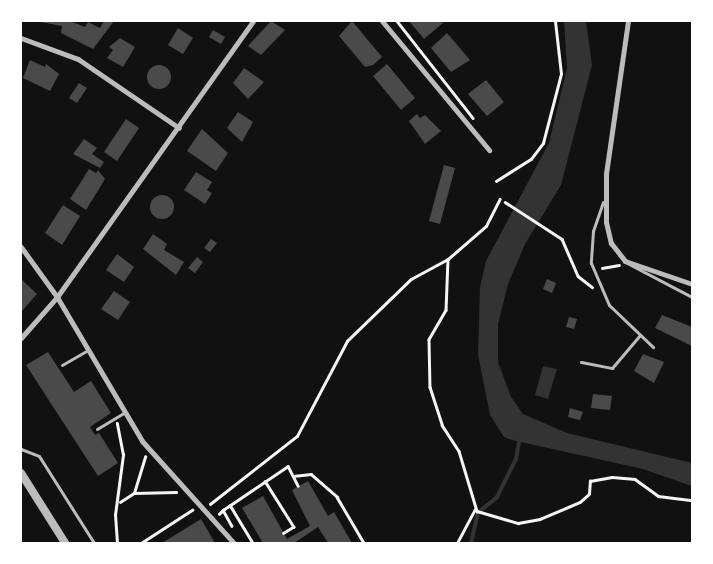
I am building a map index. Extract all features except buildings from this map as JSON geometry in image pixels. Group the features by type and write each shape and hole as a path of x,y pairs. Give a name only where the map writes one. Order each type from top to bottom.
{"street":[{"path":"21,338 57,297 179,128 253,21"},
{"path":"382,21 466,125 489,150"},
{"path":"628,21 603,202 611,243 625,261 692,284"},
{"path":"21,38 78,59 179,128"},
{"path":"21,247 57,297 148,449 203,506 234,543"},
{"path":"21,473 65,543"}],"lane":[{"path":"603,202 593,231 593,268 600,290 653,347"},
{"path":"625,261 635,271 692,298"},
{"path":"582,362 612,368 640,335"},
{"path":"62,365 88,350"},
{"path":"97,429 125,412"},
{"path":"21,449 40,456 94,543"}],"path":[{"path":"397,21 475,116 466,125"},
{"path":"496,181 531,159 542,143 560,74 554,21"},
{"path":"141,543 203,506 297,436 347,341 381,303 411,279 448,259 486,226 500,198"},
{"path":"505,202 562,239 578,276 600,290"},
{"path":"448,259 446,310 429,340 430,387 442,425 459,451 475,508 457,543"},
{"path":"593,268 625,261"},
{"path":"116,418 123,455 119,504 115,515 117,543"},
{"path":"134,493 148,449"},
{"path":"223,510 288,466 298,486"},
{"path":"293,476 311,474 337,497 364,543"},
{"path":"475,508 518,522 540,519 580,502 589,494 590,482 612,477 635,479 658,496 692,500"},
{"path":"265,481 294,527 284,533"},
{"path":"119,504 134,493 190,492"},
{"path":"230,505 253,543"}],"shaded area":[{"path":"564,21 586,21 592,65 561,185 525,244 508,284 498,324 498,362 511,397 523,414 567,433 692,463 692,486 643,469 512,440 504,437 490,415 478,355 480,287 486,261 549,143 567,68"},
{"path":"543,366 557,369 548,399 535,395"}],"waterway":[{"path":"480,511 497,497 516,459 520,437"},
{"path":"471,543 478,513"}]}
